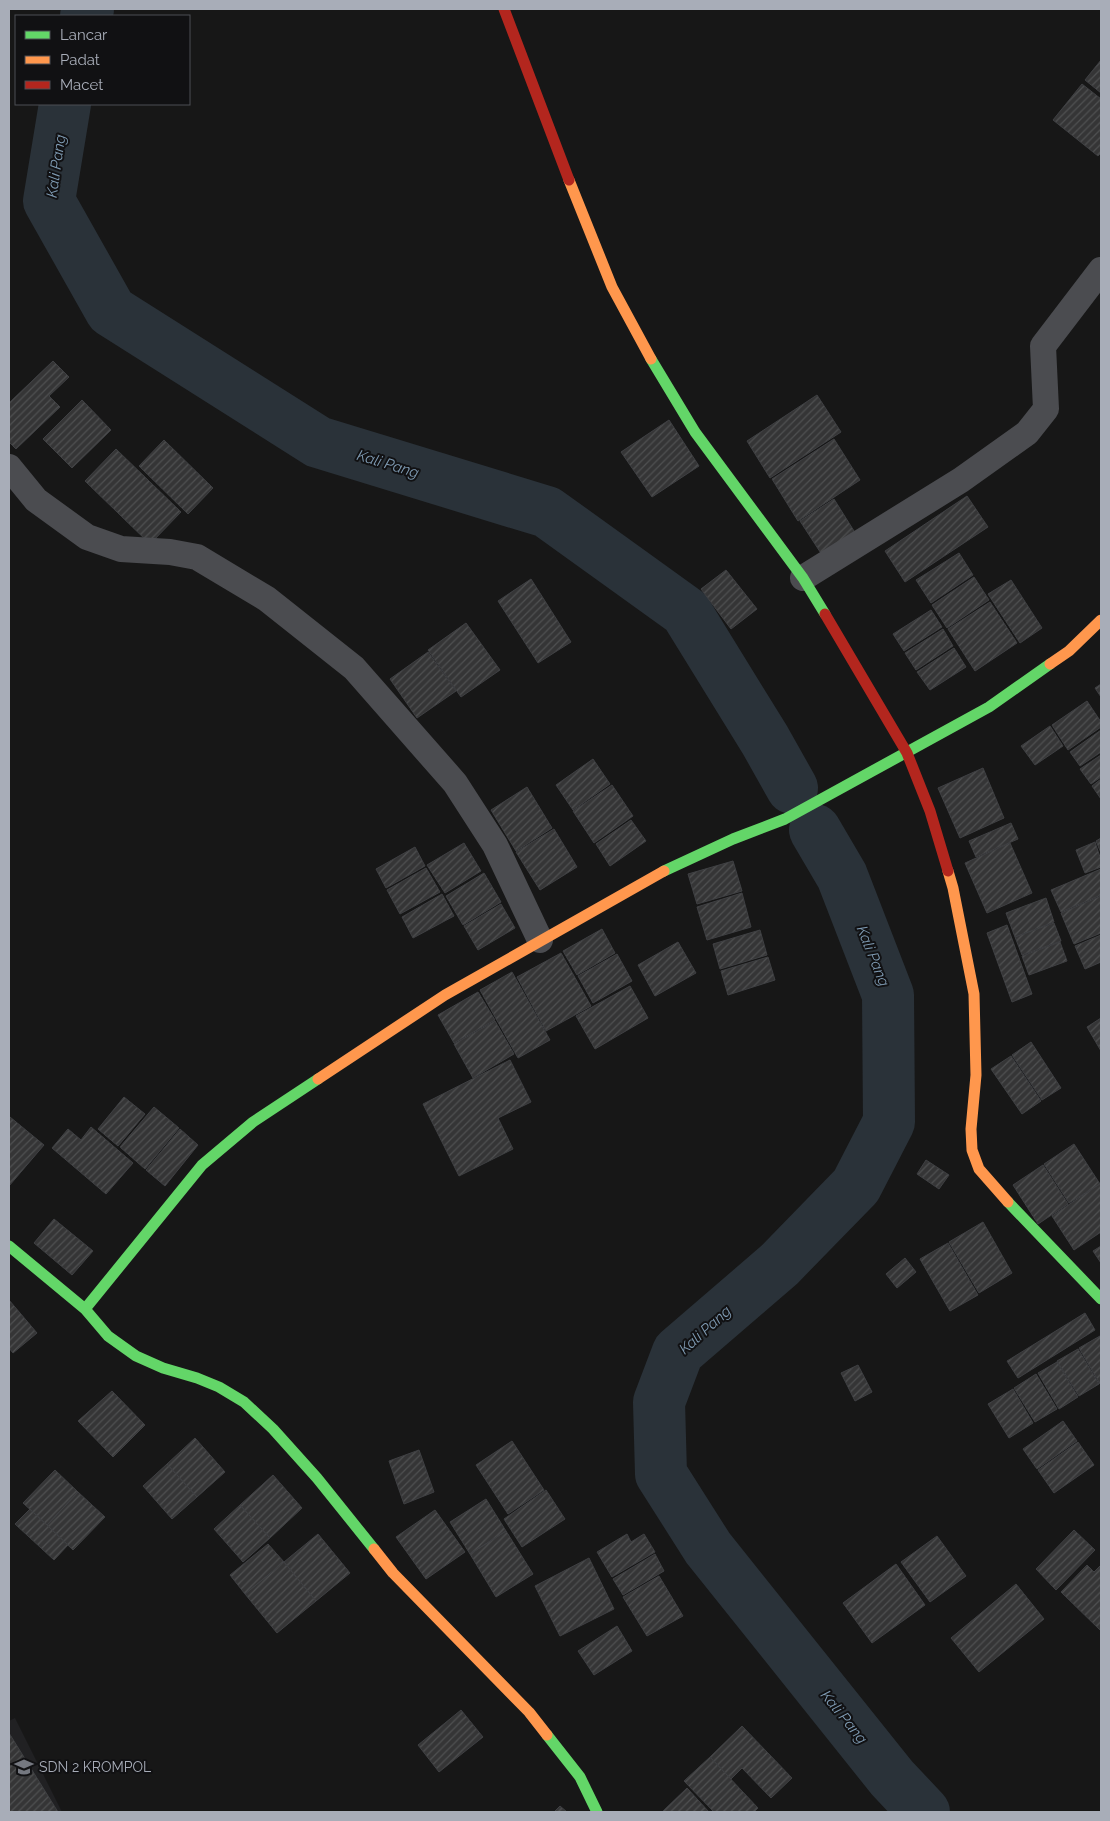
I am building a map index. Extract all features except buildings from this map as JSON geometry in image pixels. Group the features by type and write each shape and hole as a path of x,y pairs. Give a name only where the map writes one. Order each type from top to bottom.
{"street":[{"path":"504,9 612,287 644,347 695,432 803,578 906,753 930,811 953,888 974,994 976,1075 971,1129 972,1150 979,1169 990,1183 1101,1299"},
{"path":"803,578 961,480 1027,433 1046,409 1043,346 1101,270"},
{"path":"9,467 36,500 87,538 122,550 170,552 198,557 267,599 354,668 455,783 495,845 540,940"},
{"path":"85,1309 202,1165 253,1122 446,994 540,940 656,875 733,839 785,819 989,707 1069,651 1101,620"},
{"path":"9,1246 85,1309 108,1336 136,1356 163,1368 219,1387 244,1402 273,1429 317,1478 393,1573 529,1712 580,1777 597,1812"}],"shaded area":[{"name":"SDN 2 KROMPOL","path":"15,1718 62,1812 9,1812 9,1721"}],"waterway":[{"name":"Kali Pang","path":"86,15 88,9"},
{"name":"Kali Pang","path":"65,105 49,201 111,311 318,442 547,512 686,612 765,740 792,788"},
{"name":"Kali Pang","path":"815,830 842,876 888,995 889,1122 856,1186 779,1265 678,1352 659,1402 661,1474 708,1548 892,1778 924,1812"}],"traffic: fast":[{"path":"651,359 695,432 803,578 825,614"},
{"path":"664,871 733,839 785,819 989,707 1050,664"},
{"path":"85,1309 202,1165 253,1122 318,1079"},
{"path":"1008,1202 1101,1299"},
{"path":"9,1246 85,1309 108,1336 136,1356 163,1368 219,1387 244,1402 273,1429 317,1478 374,1549"},
{"path":"547,1735 580,1777 597,1812"}],"traffic: slow":[{"path":"569,180 612,287 651,359"},
{"path":"1050,664 1069,651 1101,620"},
{"path":"318,1079 445,995 664,871"},
{"path":"948,871 974,994 976,1075 971,1129 972,1150 979,1169 1008,1202"},
{"path":"374,1549 393,1573 529,1712 547,1735"}],"traffic: jam":[{"path":"504,9 569,180"},
{"path":"825,614 907,753 930,811 948,871"}],"place":[{"name":"SDN 2 KROMPOL","path":"24,1767"}]}
